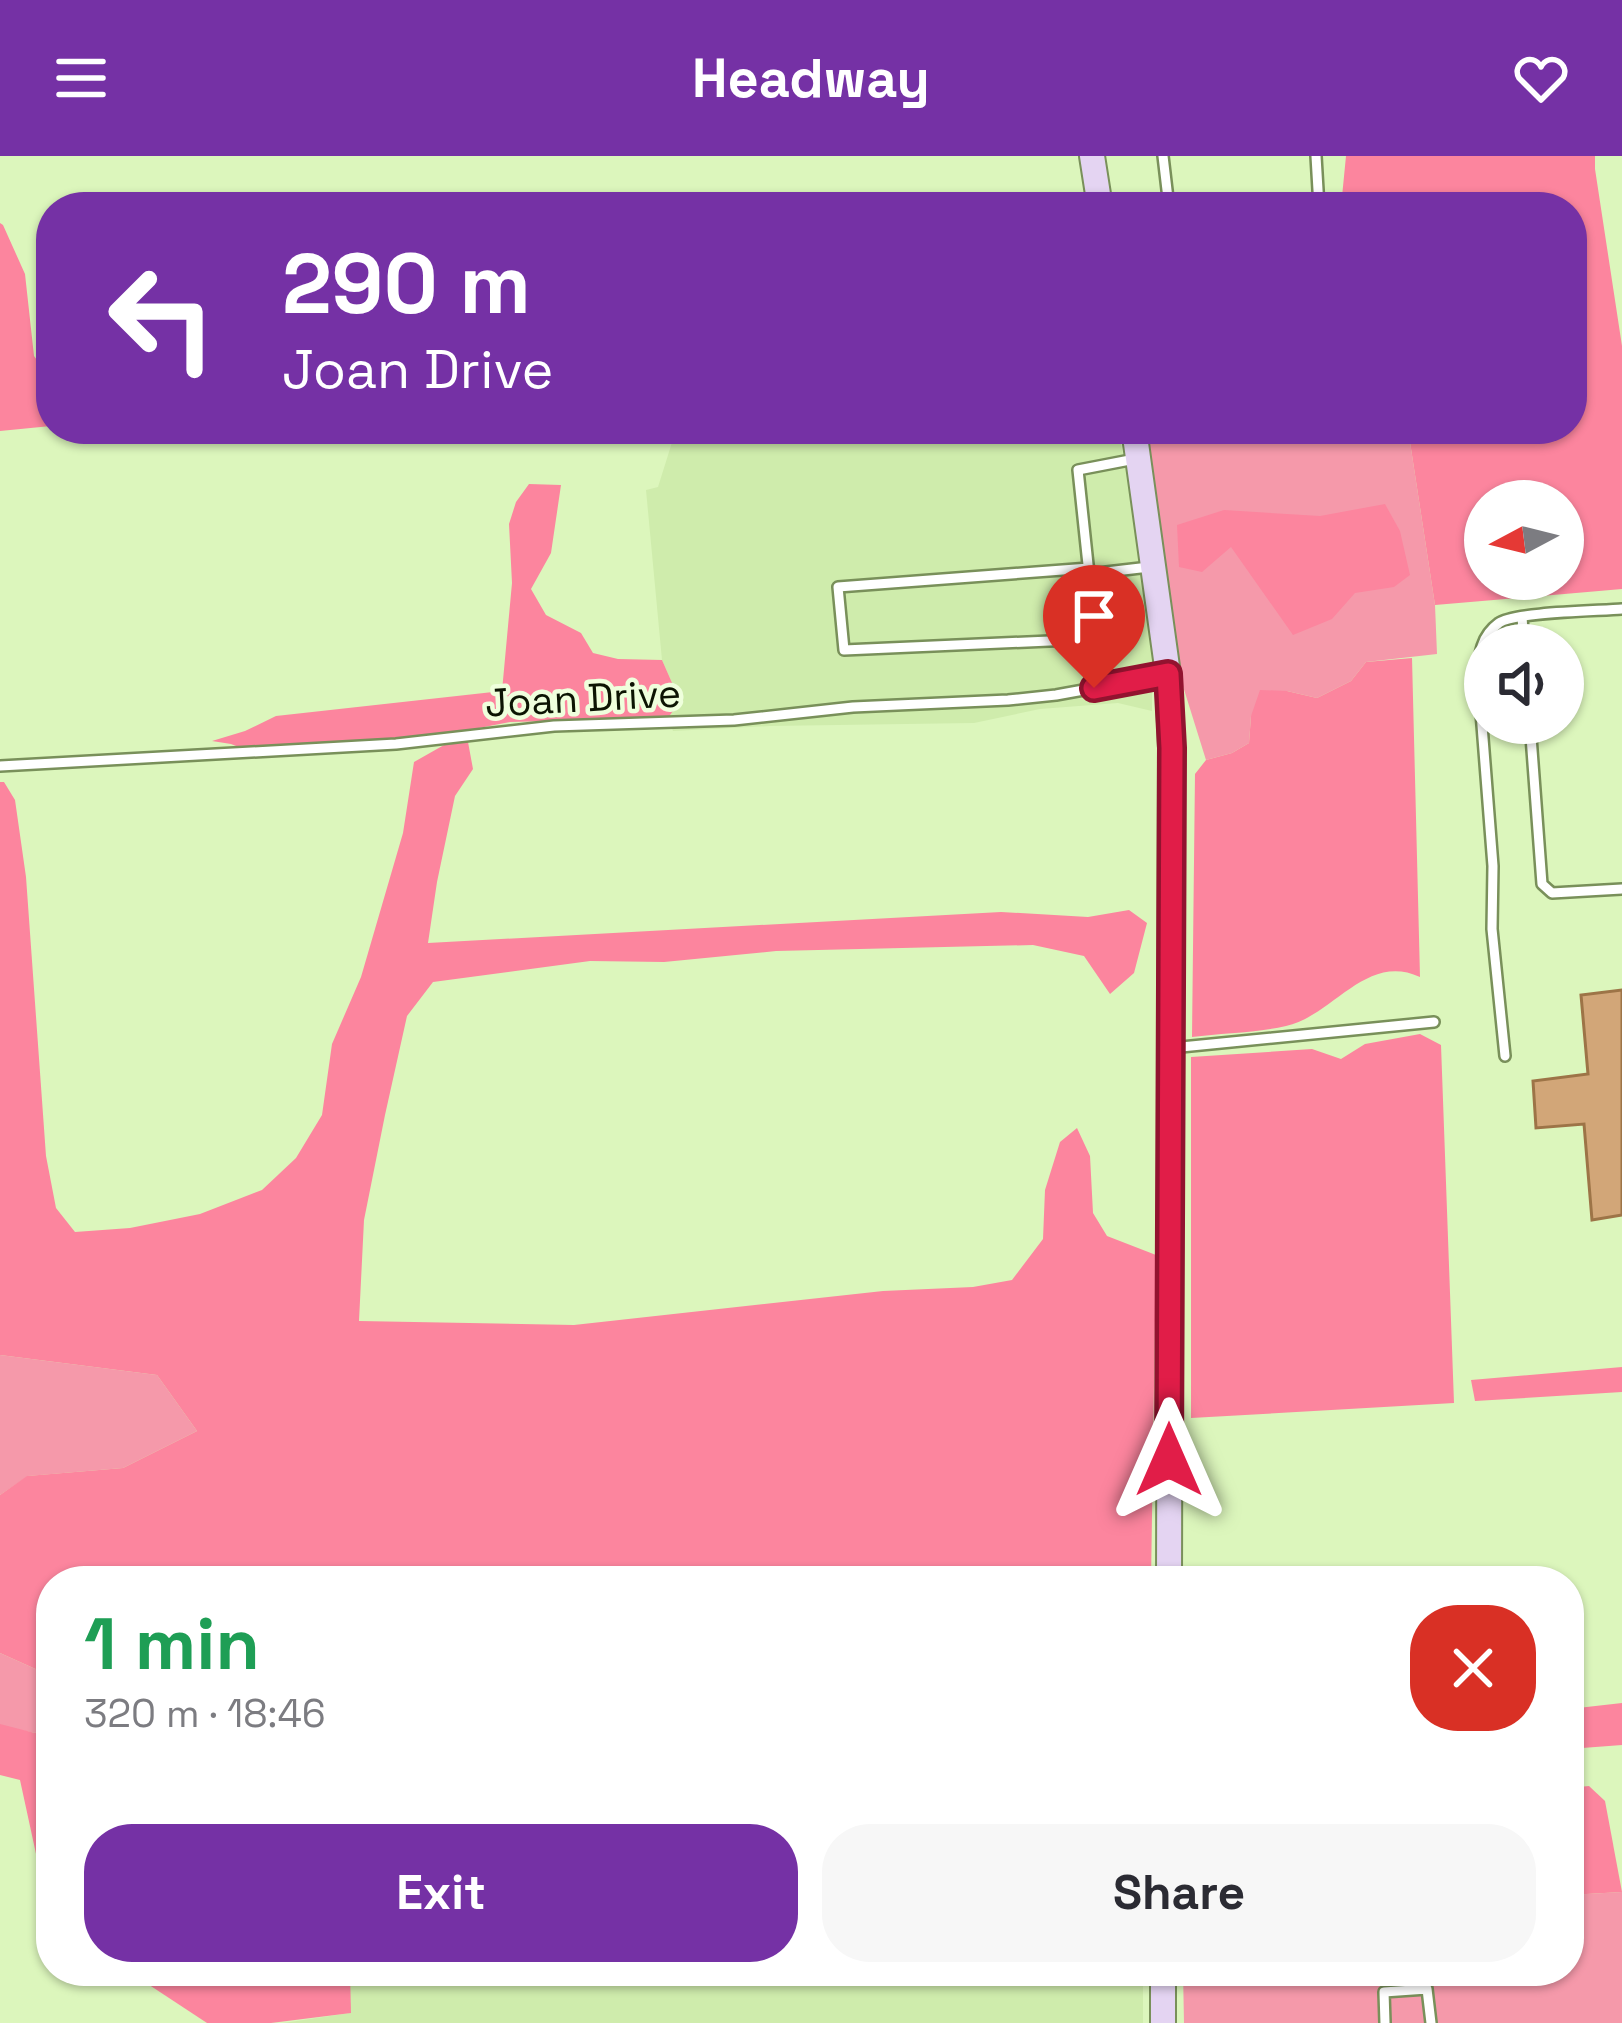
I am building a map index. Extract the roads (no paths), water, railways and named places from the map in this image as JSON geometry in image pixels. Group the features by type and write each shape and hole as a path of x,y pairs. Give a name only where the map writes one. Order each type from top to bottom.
{"main road":[{"path":"1092,156 1098,192"},
{"path":"1136,444 1168,674 1172,748 1169,1566"},
{"path":"1163,1986 1163,2023"}],"lane":[{"path":"1163,156 1167,192"},
{"path":"1316,156 1318,192"},
{"path":"1138,459 1078,470 1089,571 1094,639 844,650 838,587 1089,571 1155,566"},
{"path":"1504,1056 1492,929 1493,866 1479,649 1503,619 1622,609"},
{"path":"1522,617 1522,624"},
{"name":"Joan Drive","path":"0,766 396,744 554,726 734,720 854,707 987,702 1168,674"},
{"path":"1532,744 1542,884 1552,893 1622,889"},
{"path":"1171,1048 1434,1022"},
{"path":"1384,2023 1384,1992 1427,1989 1431,2023"}]}
